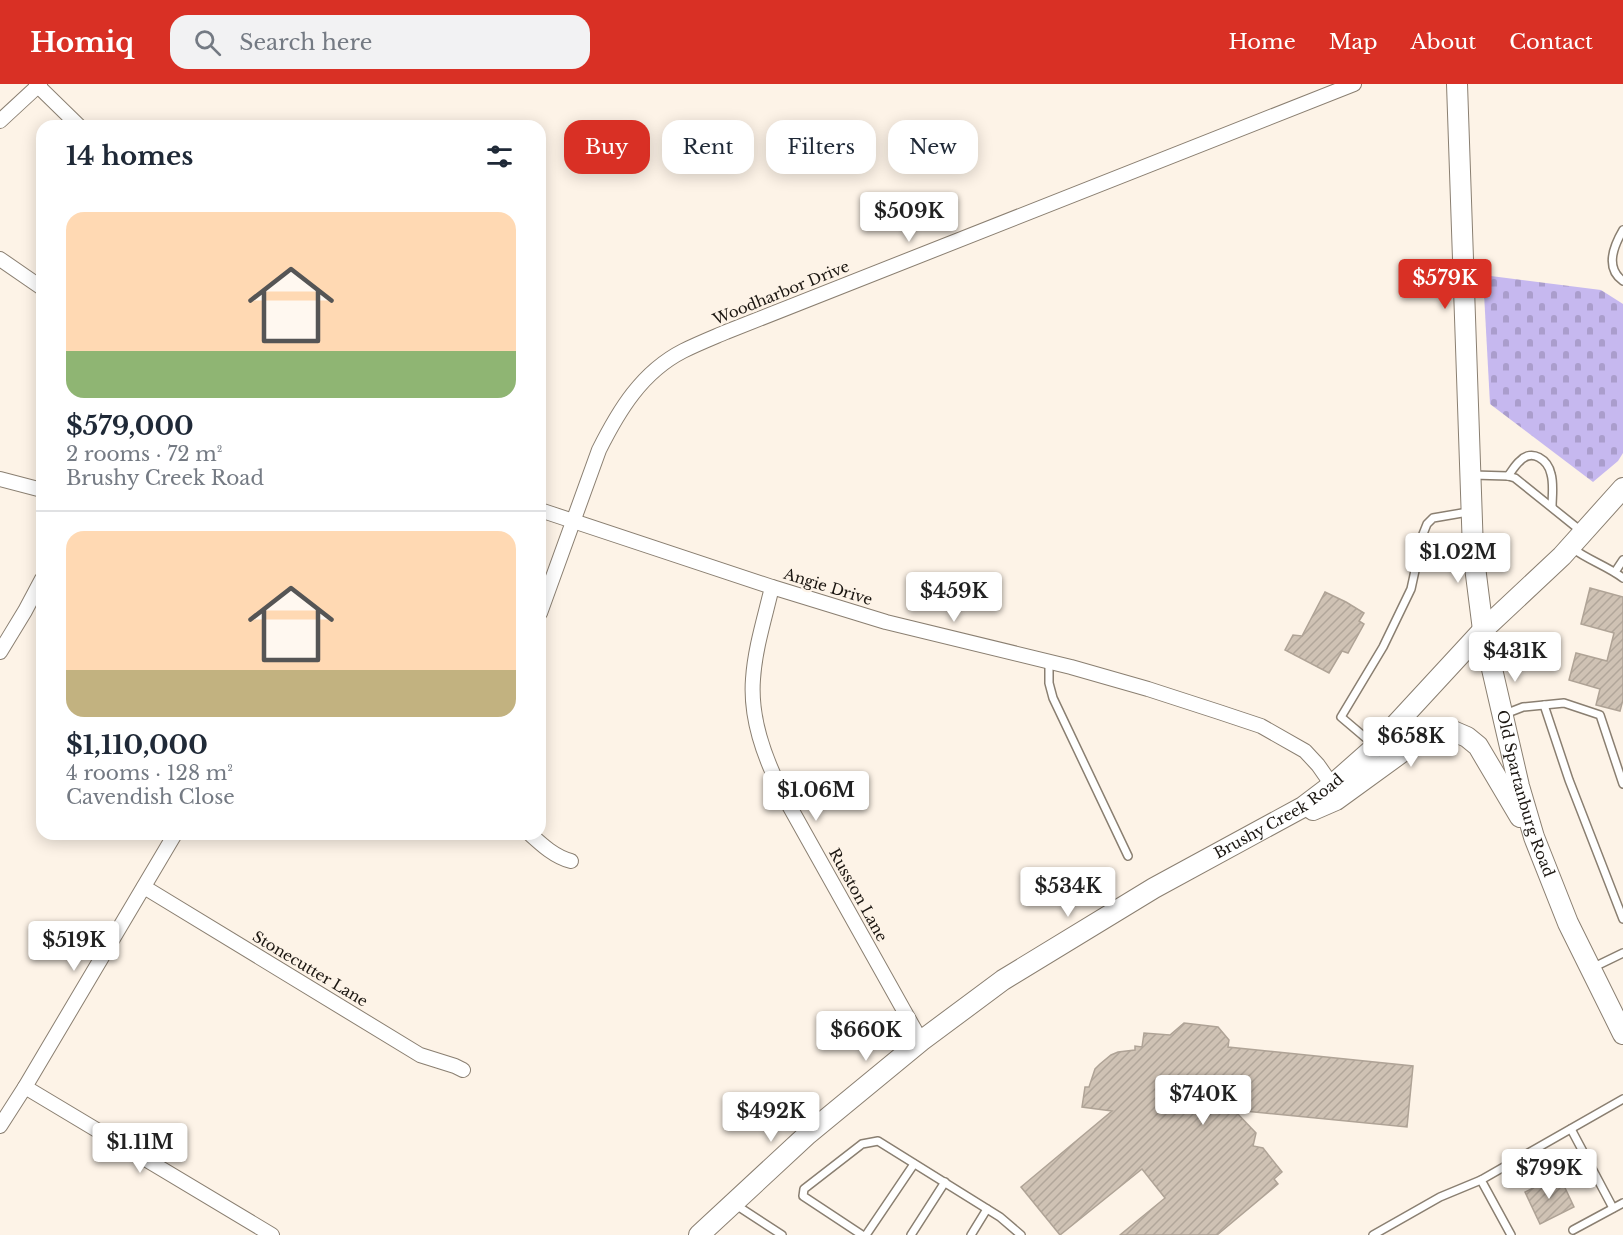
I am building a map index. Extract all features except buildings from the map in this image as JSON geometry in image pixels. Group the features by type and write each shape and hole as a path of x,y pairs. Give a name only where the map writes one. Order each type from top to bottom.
{"main road":[{"path":"1456,84 1469,476 1473,551 1483,630"},
{"path":"1483,630 1576,540 1623,488"},
{"name":"Old Spartanburg Road","path":"1483,630 1519,786 1541,856 1568,923 1623,1034"},
{"name":"Brushy Creek Road","path":"699,1235 808,1134 921,1041 1004,980 1154,888 1304,807 1376,747 1483,630"},
{"path":"1244,840 1335,800 1408,747 1430,733 1442,730 1454,731 1467,737 1478,746 1541,856"}],"street":[{"name":"Woodharbor Drive","path":"546,596 599,450 633,393 647,376 663,363 726,332 1354,84"},
{"path":"0,121 38,85 73,120"},
{"path":"0,259 36,284"},
{"path":"0,479 36,488"},
{"name":"Angie Drive","path":"546,512 886,622 1148,689 1260,726 1305,751 1332,785"},
{"name":"Russton Lane","path":"772,587 757,649 753,678 754,715 764,752 781,790 921,1041"},
{"path":"0,652 36,590"},
{"path":"0,1126 171,840"},
{"path":"536,840 556,855 571,861"},
{"name":"Stonecutter Lane","path":"144,887 420,1054 463,1070"},
{"path":"25,1087 272,1235"}],"lane":[{"path":"1623,230 1614,251 1612,263 1616,276 1623,281"},
{"path":"1508,476 1526,456 1535,455 1543,459 1552,475 1552,507"},
{"path":"1469,476 1515,478 1552,507 1576,540 1582,556 1623,578"},
{"path":"1376,747 1341,717 1383,647 1411,589 1427,524 1433,518 1471,512"},
{"path":"1615,572 1623,560"},
{"path":"1049,662 1049,683 1053,698 1128,856"},
{"path":"1502,715 1523,707 1564,704 1600,715 1623,784"},
{"path":"1544,705 1569,780 1623,919"},
{"path":"1590,969 1623,953"},
{"path":"1374,1235 1440,1197 1481,1180 1623,1099"},
{"path":"1571,1129 1613,1208"},
{"path":"914,1164 864,1235 803,1196 804,1189 862,1144 878,1141 1000,1216 1021,1235"},
{"path":"1481,1180 1511,1235"},
{"path":"911,1235 945,1182"},
{"path":"1573,1230 1623,1203"},
{"path":"734,1204 782,1235"},
{"path":"971,1235 987,1209"}],"green space":[{"path":"1483,275 1601,290 1623,304 1623,453 1618,461 1593,482 1490,404"}]}
